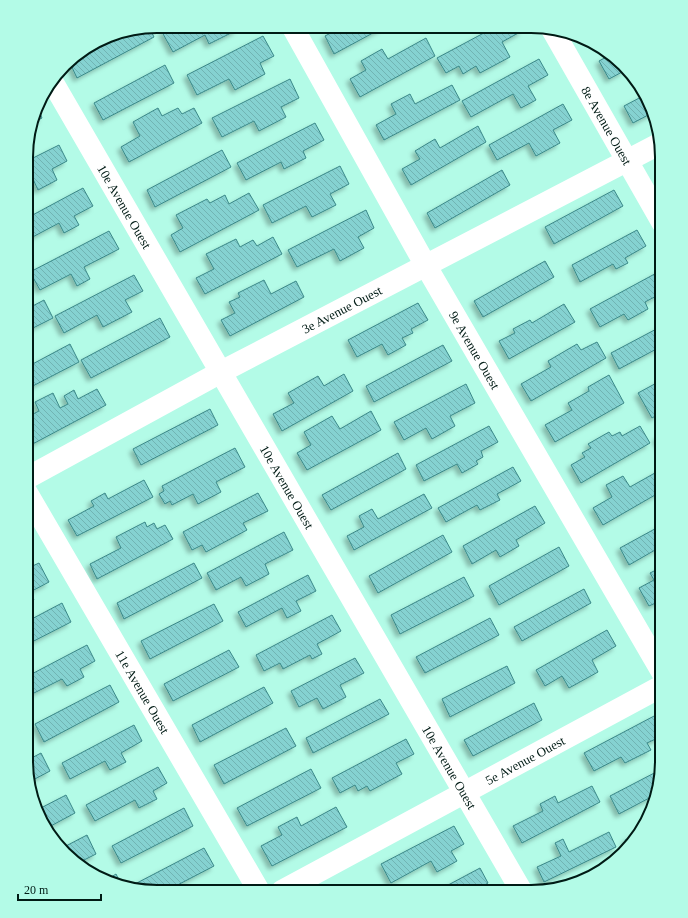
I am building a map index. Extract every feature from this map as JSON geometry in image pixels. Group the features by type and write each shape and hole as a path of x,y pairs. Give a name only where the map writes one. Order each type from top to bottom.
{"street":[{"name":"9e Avenue Ouest","path":"296,33 426,266 655,660"},
{"name":"8e Avenue Ouest","path":"556,36 655,210"},
{"name":"10e Avenue Ouest","path":"55,86 518,885"},
{"name":"3e Avenue Ouest","path":"33,474 220,372 654,146"},
{"name":"11e Avenue Ouest","path":"33,505 256,885"},
{"name":"5e Avenue Ouest","path":"293,885 655,690"}],"building":[{"path":"152,33 154,37 77,78 72,67 88,54 110,42 125,37"},
{"path":"163,33 231,33 209,44 205,35 173,52"},
{"path":"331,33 373,33 334,54 325,36"},
{"path":"484,33 518,33 502,42 510,57 480,73 476,66 463,74 459,66 446,73 437,58"},
{"path":"263,36 274,56 260,63 265,74 235,90 229,79 197,95 187,75"},
{"path":"426,38 435,56 360,97 350,79 366,70 361,61 382,49 388,59"},
{"path":"605,58 621,72 609,79 599,61"},
{"path":"539,59 548,75 528,86 536,100 521,108 513,94 471,117 462,101"},
{"path":"165,65 174,83 103,120 94,103"},
{"path":"290,79 299,98 281,107 286,117 259,131 254,121 222,137 212,118"},
{"path":"452,85 460,100 384,140 376,125 396,114 391,104 410,94 415,104"},
{"path":"640,98 647,115 633,123 624,106"},
{"path":"563,104 572,120 553,130 560,143 536,156 529,143 497,160 489,145"},
{"path":"158,108 162,116 178,108 182,114 194,108 202,123 129,162 121,147 140,136 133,122"},
{"path":"315,123 324,140 303,151 306,158 284,169 281,162 246,180 237,163"},
{"path":"478,126 486,142 411,185 402,169 420,159 415,151 435,139 440,148"},
{"path":"59,145 67,161 52,169 57,180 38,190 33,179 33,158"},
{"path":"222,150 231,167 155,207 147,190"},
{"path":"340,166 349,184 330,194 336,205 312,217 306,206 272,223 263,205"},
{"path":"502,170 510,185 435,228 427,213"},
{"path":"83,188 93,206 74,216 79,225 64,233 59,223 33,237 33,215"},
{"path":"614,190 623,206 554,244 545,227"},
{"path":"249,193 259,210 180,252 171,235 183,228 176,215 207,199 210,203 225,195 229,204"},
{"path":"366,210 374,228 358,237 364,248 340,261 334,249 297,267 288,250"},
{"path":"637,230 646,246 625,258 628,263 616,269 613,264 580,282 572,265"},
{"path":"109,231 119,249 84,267 90,279 77,286 71,274 40,290 33,277 33,270"},
{"path":"273,237 282,254 205,294 196,278 214,269 206,254 236,239 240,247 253,240 257,246"},
{"path":"545,261 554,277 483,317 474,301"},
{"path":"655,274 655,297 645,302 648,309 628,320 624,314 600,327 590,309"},
{"path":"134,275 143,291 125,300 132,312 103,327 97,315 64,333 55,316"},
{"path":"264,280 271,294 296,281 304,297 230,336 221,320 235,313 229,302 240,297 238,293"},
{"path":"44,300 53,318 33,328 33,306"},
{"path":"418,303 428,320 411,329 413,333 402,338 406,345 388,355 382,344 357,357 348,340"},
{"path":"564,304 575,322 509,359 499,341 515,333 513,329 530,320 532,323"},
{"path":"160,318 170,337 91,378 81,360"},
{"path":"655,330 655,350 619,369 611,353"},
{"path":"597,342 606,358 531,401 521,384 551,367 548,361 577,344 581,350"},
{"path":"70,344 79,362 33,386 33,364"},
{"path":"443,345 452,361 374,402 366,386"},
{"path":"344,374 353,391 282,431 273,414 294,403 288,393 318,376 324,386"},
{"path":"609,375 624,403 555,442 545,425 572,410 568,403 589,391 588,387"},
{"path":"466,384 475,403 450,416 455,426 432,439 426,428 404,440 394,422"},
{"path":"655,384 655,416 652,418 638,393"},
{"path":"97,389 106,405 33,444 33,414 39,411 35,402 53,393 60,408 68,404 64,396 74,390 78,399"},
{"path":"210,409 218,425 141,465 133,449"},
{"path":"371,411 381,430 307,470 297,453 311,445 304,432 332,416 340,429"},
{"path":"489,426 498,442 481,451 483,457 476,461 478,464 462,473 457,464 424,481 416,465"},
{"path":"640,426 650,443 581,483 571,465 585,457 582,453 591,448 588,444 609,432 612,436 620,432 622,436"},
{"path":"235,448 245,467 216,482 221,492 198,504 193,494 172,505 170,501 165,504 159,494 164,491 162,486"},
{"path":"398,453 406,469 331,510 322,495"},
{"path":"513,467 521,481 497,494 500,500 480,510 477,505 446,522 438,508"},
{"path":"655,473 655,495 603,525 593,508 612,497 606,485 623,476 630,487"},
{"path":"144,480 153,497 77,536 68,520 94,506 91,501 105,493 108,499"},
{"path":"258,493 268,511 243,523 247,530 206,552 202,545 192,550 183,532"},
{"path":"424,494 432,508 354,550 347,536 364,527 359,516 372,509 378,519"},
{"path":"535,506 545,523 516,540 519,546 500,557 496,550 472,564 463,546"},
{"path":"145,522 147,527 154,523 157,529 165,525 173,539 97,579 90,564 121,548 116,537"},
{"path":"655,529 655,550 629,565 620,548"},
{"path":"284,532 293,550 265,564 269,574 246,586 241,577 216,590 207,573"},
{"path":"443,535 452,552 378,593 369,576"},
{"path":"559,547 569,566 499,605 489,586"},
{"path":"39,563 49,582 33,590 33,566"},
{"path":"194,563 202,578 124,619 117,603"},
{"path":"655,570 655,603 649,606 639,588 654,580 650,573"},
{"path":"308,575 316,591 296,601 301,611 287,618 282,608 246,627 238,612"},
{"path":"464,577 474,596 400,634 391,615"},
{"path":"584,589 591,603 522,641 514,627"},
{"path":"62,603 71,622 33,641 33,618"},
{"path":"214,604 223,621 150,659 141,641"},
{"path":"332,615 341,631 317,644 322,654 312,659 310,655 283,669 280,663 264,671 256,655"},
{"path":"490,618 499,635 425,673 416,657"},
{"path":"607,630 616,646 592,660 598,672 569,688 562,676 545,686 536,670"},
{"path":"87,645 95,661 80,669 84,677 67,686 62,679 33,694 33,673"},
{"path":"229,650 239,667 173,701 164,684"},
{"path":"355,658 364,673 340,685 346,697 323,709 317,698 299,707 291,691"},
{"path":"507,666 515,683 450,717 442,699"},
{"path":"110,685 119,702 44,742 35,724"},
{"path":"264,687 273,703 200,742 192,725"},
{"path":"380,699 389,714 313,753 306,738"},
{"path":"534,703 542,720 473,756 464,740"},
{"path":"655,716 655,739 647,743 651,750 625,763 621,757 594,771 584,753"},
{"path":"134,725 142,741 121,753 126,762 110,770 105,761 70,779 62,763"},
{"path":"286,728 296,746 224,784 214,765"},
{"path":"406,739 414,754 396,763 402,774 370,791 367,786 358,791 355,785 340,793 332,778"},
{"path":"41,753 50,771 34,779 33,761 33,757"},
{"path":"158,767 167,783 153,791 157,799 139,808 135,800 95,821 86,805"},
{"path":"311,769 321,788 247,826 237,808"},
{"path":"655,773 649,798 619,814 610,796"},
{"path":"592,786 600,802 522,843 513,826 543,811 540,804 555,796 558,803"},
{"path":"66,795 75,813 51,826 42,807"},
{"path":"336,807 347,827 272,866 261,846 282,835 278,827 297,817 301,826"},
{"path":"184,808 193,826 121,863 112,846"},
{"path":"454,826 464,844 451,851 457,861 437,872 431,861 391,883 381,864"},
{"path":"609,832 616,847 544,882 537,867 561,856 555,843 563,839 569,852"},
{"path":"87,835 96,854 83,860 67,846"},
{"path":"204,848 214,866 178,885 137,883"},
{"path":"480,868 488,883 485,885 448,885"},
{"path":"116,874 118,879 112,877"}]}
